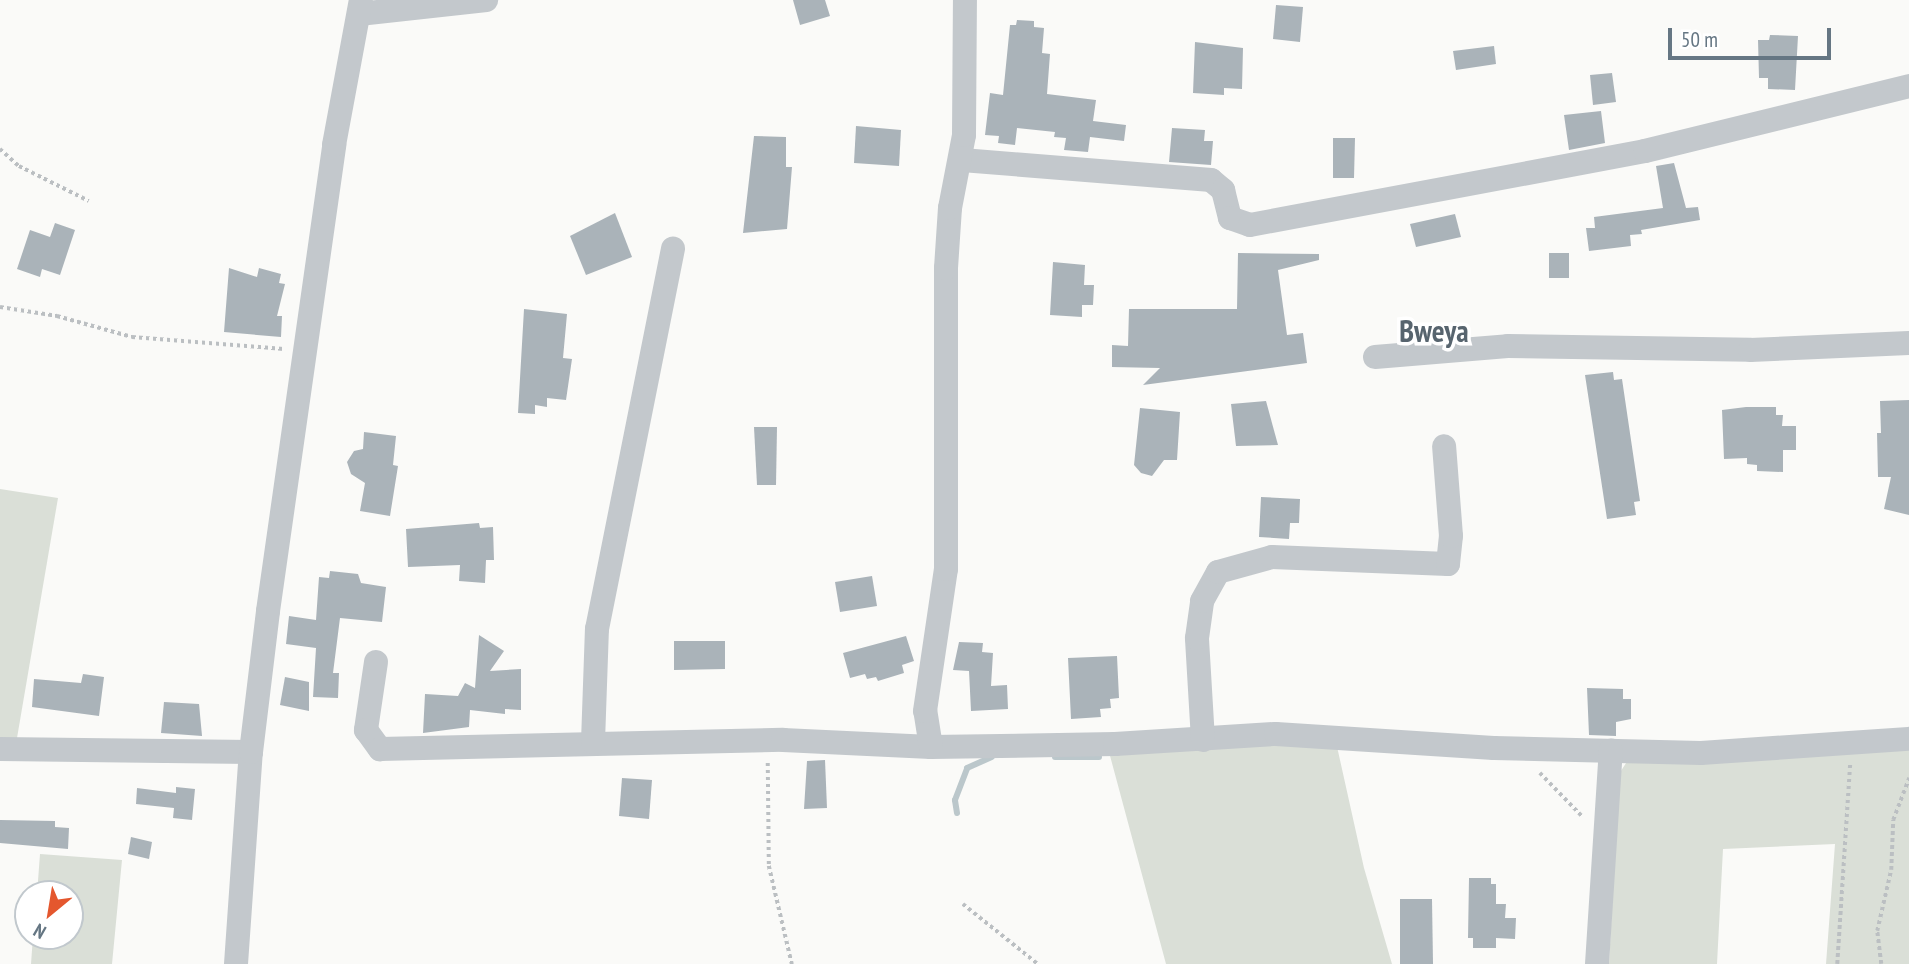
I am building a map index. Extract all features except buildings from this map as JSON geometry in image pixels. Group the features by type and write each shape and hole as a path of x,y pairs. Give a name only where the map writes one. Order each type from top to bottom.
{"street":[{"path":"236,964 251,752 303,351 360,7 486,0"},
{"path":"931,747 925,711 947,535 946,268 950,208 962,160 965,0"},
{"path":"962,160 1211,180 1223,190 1230,218 1250,225 1634,153 1909,86"},
{"path":"593,742 597,629 673,249"},
{"path":"1375,357 1508,346 1750,350 1909,344"},
{"path":"1203,740 1197,638 1202,601 1218,572 1272,558 1448,564 1451,536 1444,446"},
{"path":"376,662 366,730 380,749 769,740 931,747 1203,740 1276,734 1701,753 1909,738"},
{"path":"0,749 251,752"},
{"path":"1597,964 1611,750"}],"path":[{"path":"0,149 19,166 89,201"},
{"path":"0,307 57,316 132,337 303,351"},
{"path":"769,740 769,866 792,964"},
{"path":"1837,964 1851,741"},
{"path":"1538,772 1606,836"},
{"path":"1881,964 1877,931 1891,870 1893,820 1909,778"},
{"path":"963,904 1038,964"}],"shaded area":[{"path":"0,489 58,498 17,738 0,740"},
{"path":"1336,742 1364,868 1392,964 1166,964 1109,752"},
{"path":"1909,747 1909,964 1826,964 1835,844 1723,849 1717,964 1609,964 1619,774 1628,760"},
{"path":"40,854 122,860 112,964 31,964 32,950 84,950 84,880 38,880"}],"waterway":[{"path":"957,813 955,800 967,768 992,757"},
{"path":"1055,757 1099,757"}],"district":[{"name":"Bweya","path":"1434,331"}]}
